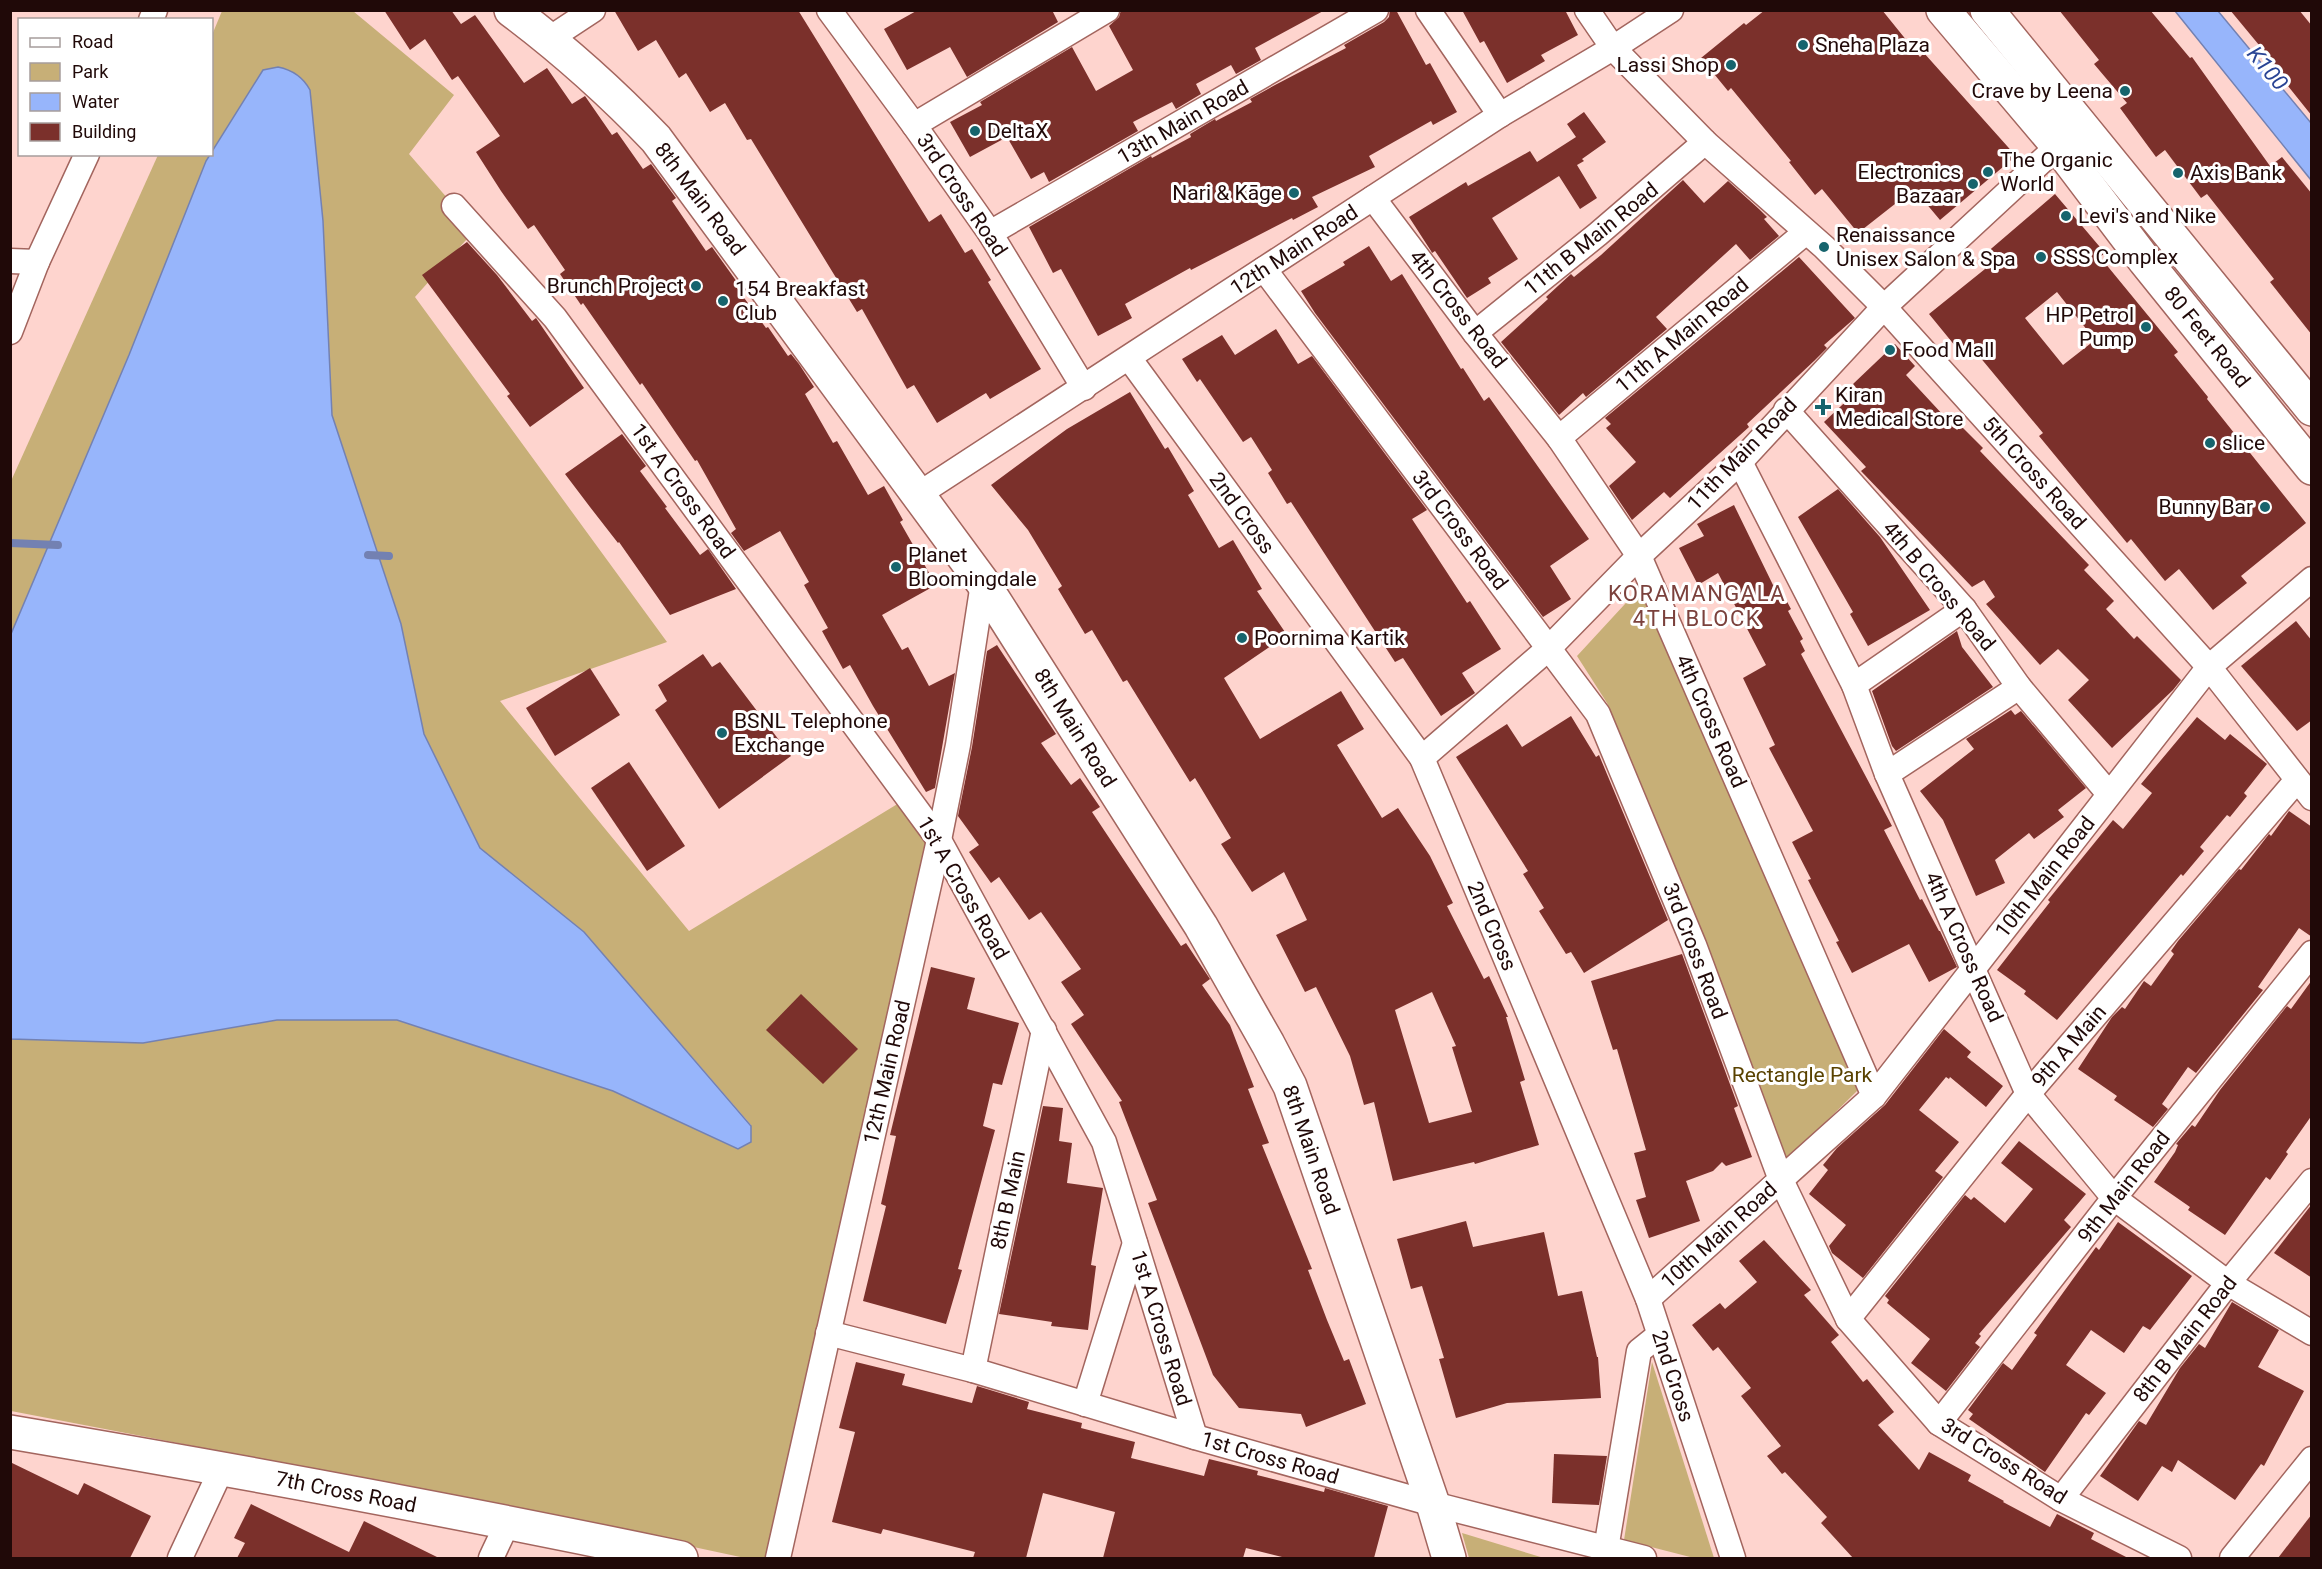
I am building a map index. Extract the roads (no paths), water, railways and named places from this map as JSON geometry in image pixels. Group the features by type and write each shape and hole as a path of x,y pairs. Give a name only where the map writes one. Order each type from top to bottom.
{"street":[{"name":"8th Main Road","path":"511,10 601,84 656,139 919,494 982,583 1201,926 1290,1086 1433,1504 1449,1558"},
{"path":"549,39 593,10"},
{"path":"914,125 1107,10"},
{"name":"13th Main Road","path":"990,233 1376,10"},
{"path":"1428,10 1500,115"},
{"name":"5th Cross Road","path":"1587,10 1613,48 1705,142 1824,247 1884,307 2208,667 2304,789"},
{"name":"12th Main Road","path":"919,494 1500,115 1613,48 1671,10"},
{"name":"80 Feet Road","path":"1943,10 2058,146 2145,261 2312,468"},
{"name":"80 Feet Road","path":"1987,10 2312,410"},
{"name":"3rd Cross Road","path":"838,13 990,233 1084,388"},
{"name":"11th B Main Road","path":"1475,333 1598,234 1705,142"},
{"name":"11th Main Road","path":"1422,758 1549,648 1639,556 1740,462 1884,307 2058,146"},
{"path":"10,332 37,262 86,156"},
{"name":"4th Cross Road","path":"1372,198 1559,438 1639,556 1874,1096"},
{"name":"1st A Cross Road","path":"454,206 555,318 939,840 1104,1142 1195,1437"},
{"name":"11th A Main Road","path":"1559,438 1806,232"},
{"path":"2145,261 2171,238"},
{"path":"10,261 37,262"},
{"name":"3rd Cross Road","path":"1264,269 1598,714 1694,945 1781,1180 1848,1319 1939,1423 2061,1499 2178,1558"},
{"name":"2nd Cross","path":"1129,358 1422,758 1648,1299 1733,1558"},
{"name":"4th B Cross Road","path":"1786,410 1964,609 2019,687 2109,794"},
{"name":"4th A Cross Road","path":"1740,462 1854,686 1887,774 2028,1094 2114,1198 2228,1283 2312,1333"},
{"name":"10th Main Road","path":"1648,1299 1874,1096 2208,667 2312,579"},
{"name":"12th Main Road","path":"777,1558 939,840 958,745 982,583"},
{"path":"1854,686 1964,609"},
{"path":"1887,774 2019,687"},
{"name":"9th A Main","path":"1848,1319 2028,1094 2304,789"},
{"name":"9th Main Road","path":"1939,1423 2114,1198 2312,953"},
{"name":"8th B Main","path":"973,1370 1044,1030"},
{"name":"8th B Main Road","path":"2061,1499 2228,1283 2312,1181"},
{"path":"1085,1404 1135,1243"},
{"name":"1st Cross Road","path":"828,1333 973,1370 1195,1437 1433,1504 1644,1558"},
{"path":"1606,1549 1639,1351 1659,1335"},
{"name":"7th Cross Road","path":"10,1432 222,1468 508,1522 681,1558"},
{"path":"2232,1558 2312,1459"},
{"path":"180,1558 222,1468"},
{"path":"491,1558 508,1522"}],"water":[{"name":"K100","path":"2175,11 2218,11 2311,123 2311,180"},
{"path":"278,67 288,70 304,81 310,90 323,221 332,415 401,624 424,734 480,848 584,932 751,1126 751,1142 738,1149 613,1091 397,1020 277,1020 143,1043 11,1039 11,634 129,355 206,161 209,156 213,156 213,150 263,70"}],"waterway":[{"path":"10,543 58,545"},
{"path":"368,555 389,556"}],"place":[{"name":"Sneha Plaza","path":"1803,45"},
{"name":"Lassi Shop","path":"1731,65"},
{"name":"Crave by Leena","path":"2125,91"},
{"name":"DeltaX","path":"975,131"},
{"name":"The Organic World","path":"1988,172"},
{"name":"Axis Bank","path":"2178,173"},
{"name":"Electronics Bazaar","path":"1973,184"},
{"name":"Nari & Kāge","path":"1294,193"},
{"name":"Levi's and Nike","path":"2066,216"},
{"name":"Renaissance Unisex Salon & Spa","path":"1824,247"},
{"name":"SSS Complex","path":"2041,257"},
{"name":"Brunch Project","path":"696,286"},
{"name":"154 Breakfast Club","path":"723,301"},
{"name":"HP Petrol Pump","path":"2146,327"},
{"name":"Food Mall","path":"1890,350"},
{"name":"Kiran Medical Store","path":"1823,407"},
{"name":"slice","path":"2210,443"},
{"name":"Bunny Bar","path":"2265,507"},
{"name":"Planet Bloomingdale","path":"896,567"},
{"name":"Poornima Kartik","path":"1242,638"},
{"name":"BSNL Telephone Exchange","path":"722,733"}],"district":[{"name":"KORAMANGALA 4TH BLOCK","path":"1697,606"}],"park label":[{"name":"Rectangle Park","path":"1802,1075"}]}
